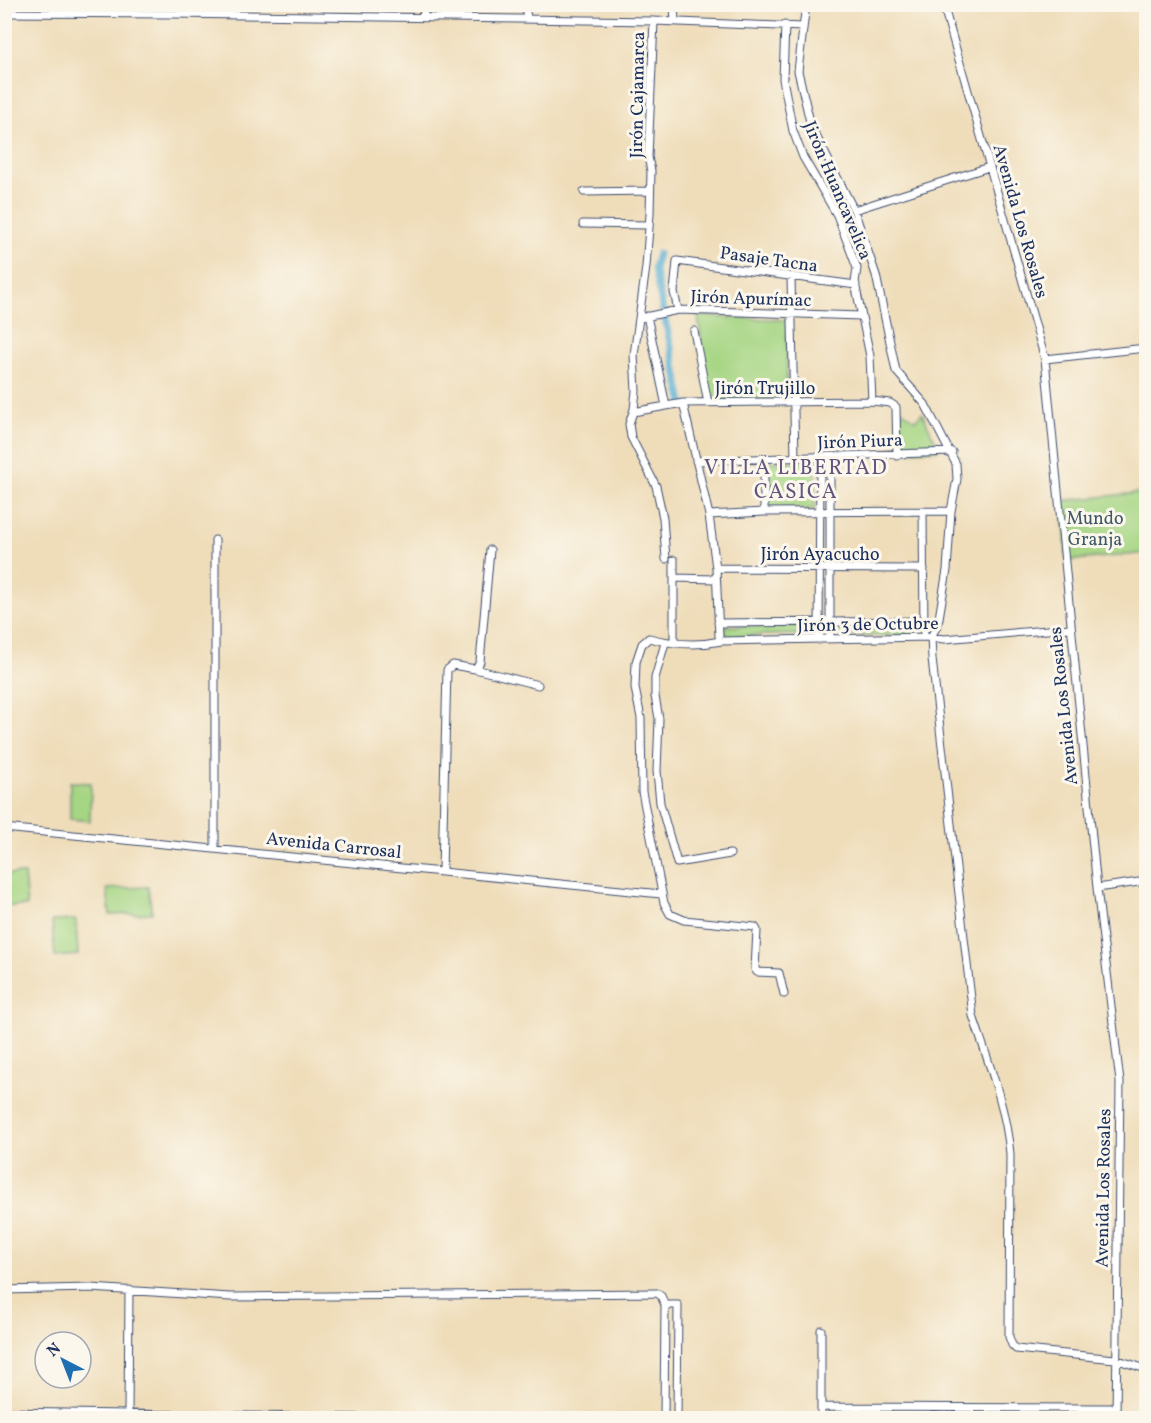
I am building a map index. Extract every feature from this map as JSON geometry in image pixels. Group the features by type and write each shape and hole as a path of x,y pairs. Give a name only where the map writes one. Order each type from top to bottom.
{"street":[{"path":"171,4 173,14"},
{"path":"423,4 424,18"},
{"path":"525,4 526,19"},
{"path":"674,4 675,22"},
{"path":"806,4 798,71 811,126 854,210 876,275 896,371 925,404 956,464 957,479 951,511 946,579 938,624 928,637"},
{"name":"Avenida Los Rosales","path":"943,4 1045,359 1070,628 1120,1082 1116,1419"},
{"path":"4,13 654,21 803,27"},
{"name":"Jirón Cajamarca","path":"643,317 649,225 651,171 648,157 654,21"},
{"name":"Jirón Huancavelica","path":"785,25 783,79 793,131 803,157 837,215 857,268 856,285 870,356 872,401"},
{"path":"854,210 989,167"},
{"path":"584,192 650,191"},
{"path":"583,224 649,225"},
{"name":"Pasaje Tacna","path":"678,310 674,292 677,261 856,285"},
{"path":"791,277 795,458"},
{"name":"Jirón Apurímac","path":"643,317 678,310 861,316"},
{"path":"643,317 666,406"},
{"path":"643,317 634,355 636,391 629,424 631,437 656,486 663,518 666,559"},
{"path":"694,331 708,403"},
{"path":"1045,359 1146,348"},
{"name":"Jirón Trujillo","path":"633,412 683,403 872,401 890,403 897,407 897,456"},
{"path":"683,403 709,515 716,568 719,636"},
{"name":"Jirón Piura","path":"696,461 952,453"},
{"path":"819,640 820,457"},
{"path":"830,457 830,639"},
{"path":"764,459 764,512"},
{"path":"923,511 924,621 950,808 960,919 973,1016 991,1068 1008,1134 1010,1154 1009,1337 1012,1345 1021,1350 1115,1359 1146,1369"},
{"path":"709,515 764,512 951,511"},
{"path":"215,540 215,849"},
{"path":"475,669 480,662 490,550"},
{"path":"674,560 674,643"},
{"name":"Jirón Ayacucho","path":"716,568 924,569"},
{"path":"674,578 716,579"},
{"name":"Jirón 3 de Octubre","path":"718,623 830,624 924,621"},
{"name":"Jirón 3 de Octubre","path":"662,894 642,792 641,718 635,688 636,662 642,644 649,638 665,643 709,644 722,641 928,637 944,639 1070,628"},
{"path":"665,643 655,678 658,719 657,771 660,802 677,862 730,855"},
{"path":"442,871 447,670 453,665 538,685"},
{"name":"Avenida Carrosal","path":"4,828 662,894"},
{"path":"1097,888 1146,881"},
{"path":"662,894 666,909 673,917 755,927 757,930 755,969 757,972 778,973 784,994"},
{"path":"4,1290 91,1288 230,1297 657,1293 665,1305 664,1419"},
{"path":"128,1414 129,1290"},
{"path":"665,1305 678,1305 677,1419"},
{"path":"821,1330 821,1419"},
{"path":"821,1407 1116,1408"},
{"path":"4,1412 376,1419"}],"green space":[{"path":"698,316 787,320 787,399 709,399"},
{"path":"900,409 915,420 922,413 938,450 901,451"},
{"path":"766,462 815,462 815,509 767,510"},
{"name":"Mundo Granja","path":"1146,492 1146,553 1067,561 1062,501"},
{"path":"915,625 918,631 916,635 846,636 840,635 836,630 840,626"},
{"path":"726,626 811,626 816,628 815,634 727,636 723,631"},
{"path":"70,782 91,783 90,821 70,819"},
{"path":"4,874 24,874 27,906 5,906"},
{"path":"148,887 152,913 110,915 107,889"},
{"path":"76,920 78,955 55,957 52,921"}],"waterway":[{"path":"658,254 654,268 683,403"}],"district":[{"name":"VILLA LIBERTAD CASICA","path":"796,479"}]}
